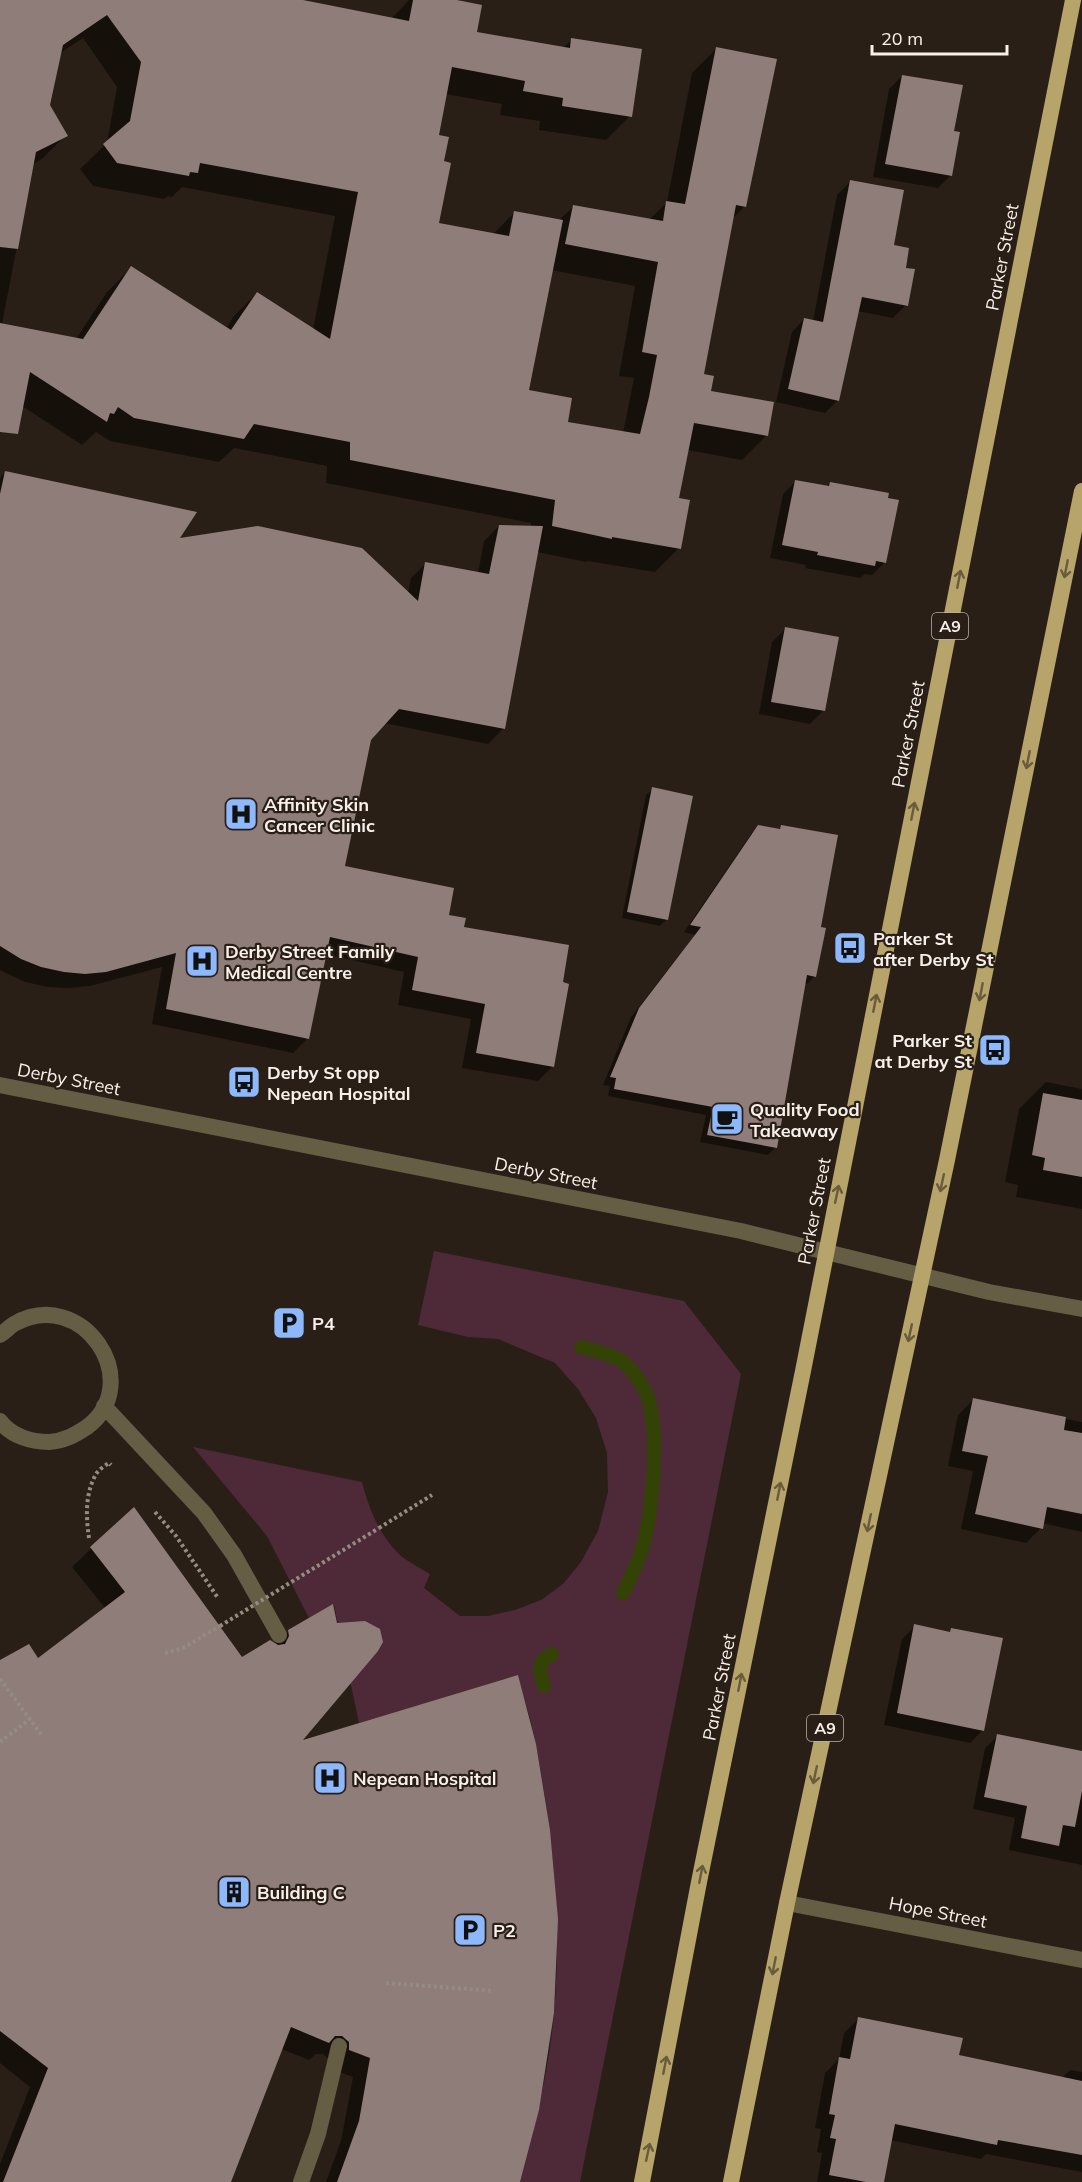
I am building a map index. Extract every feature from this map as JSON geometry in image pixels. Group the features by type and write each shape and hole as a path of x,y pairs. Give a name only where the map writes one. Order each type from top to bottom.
{"highway":[{"name":"Parker Street","path":"642,2182 1073,0"},
{"name":"A9","path":"731,2182 787,1903 922,1275 1082,491"}],"street":[{"name":"Derby Street","path":"0,1085 741,1231 989,1292 1082,1309"},
{"path":"0,1335 14,1324 33,1316 53,1315 72,1320 89,1331 102,1347 109,1365 110,1385 104,1406 93,1422 77,1434 59,1441 39,1442 20,1437 0,1421"},
{"path":"104,1406 204,1513 234,1555 279,1635"},
{"name":"Hope Street","path":"787,1903 1082,1960"},
{"path":"301,2182 318,2134 339,2046"}],"path":[{"path":"89,1538 86,1519 88,1497 95,1474 109,1463 116,1470"},
{"path":"165,1653 183,1648 432,1496"},
{"path":"150,1506 176,1536 219,1600"},
{"path":"230,1618 235,1626"},
{"path":"0,1679 43,1737"},
{"path":"0,1742 30,1719"},
{"path":"386,1983 494,1991"}],"shaded area":[{"path":"434,1251 684,1301 741,1374 580,2182 520,2182 549,2056 554,2013 557,1946 554,1879 547,1812 534,1737 518,1676 359,1723 334,1605 309,1618 267,1536 193,1447 362,1482 371,1511 385,1537 401,1556 430,1574 424,1588 460,1616 488,1616 515,1610 541,1600 563,1584 581,1562 598,1531 608,1492 607,1453 596,1418 578,1389 555,1363 498,1339 468,1337 418,1325"}],"building":[{"path":"0,0 303,0 409,21 413,0 457,0 482,5 477,32 570,48 571,38 642,49 632,117 562,106 563,98 523,91 525,81 452,67 439,135 449,137 444,161 451,163 439,223 509,236 514,211 563,220 529,390 572,398 568,422 640,434 657,355 642,352 658,262 565,244 573,205 663,221 666,201 685,204 716,47 777,59 746,207 736,205 704,374 714,376 711,391 774,402 768,436 694,423 679,498 690,500 681,549 612,537 612,539 552,526 555,500 350,460 350,442 254,424 244,439 134,418 118,407 114,414 110,413 107,422 30,372 18,434 0,432 0,323 83,339 131,266 231,330 257,292 330,339 358,192 200,163 198,173 190,172 189,176 117,163 103,144 130,121 141,62 107,15 63,45 50,105 68,136 36,152 18,249 0,247"},
{"path":"902,75 963,85 954,131 960,132 952,176 885,164"},
{"path":"850,180 904,190 894,245 909,248 906,268 915,269 908,306 862,297 839,401 788,389 804,318 823,322"},
{"path":"5,471 197,512 180,538 258,526 362,548 418,601 425,562 489,574 499,525 543,526 505,729 399,709 371,740 345,866 454,888 449,915 466,918 464,927 569,945 563,982 569,984 554,1067 476,1053 485,1004 412,990 418,957 330,937 309,1039 166,1009 176,953 106,972 85,974 41,967 21,959 0,946 0,494"},
{"path":"795,480 829,486 830,482 889,493 888,498 899,500 886,563 876,561 875,566 817,555 818,552 782,545"},
{"path":"785,627 839,637 825,711 771,702"},
{"path":"652,787 693,796 668,920 627,912"},
{"path":"758,825 780,829 781,825 838,835 821,927 826,928 816,977 807,975 777,1148 707,1135 713,1107 614,1089 616,1078 610,1077 639,1008 701,927 690,925"},
{"path":"1043,1093 1082,1100 1082,1177 1043,1170 1045,1158 1032,1155"},
{"path":"973,1398 1066,1417 1064,1430 1082,1433 1082,1514 1047,1507 1043,1529 975,1514 988,1456 962,1451"},
{"path":"134,1507 242,1657 270,1640 278,1645 285,1644 289,1636 288,1630 333,1604 337,1623 365,1621 380,1629 383,1642 378,1651 303,1740 518,1675 536,1744 550,1830 558,1919 554,2013 539,2110 520,2182 337,2182 359,2121 370,2058 349,2050 349,2042 342,2036 335,2036 329,2043 291,2027 231,2182 3,2182 48,2068 0,2031 0,1660 29,1644 38,1658 125,1592 90,1547"},
{"path":"914,1624 950,1632 951,1628 1003,1638 984,1731 897,1713"},
{"path":"997,1734 1082,1751 1082,1791 1075,1827 1063,1825 1059,1846 1021,1838 1027,1806 984,1797"},
{"path":"858,2017 963,2038 959,2055 1082,2081 1082,2155 998,2140 997,2145 895,2124 884,2182 866,2182 829,2175 836,2139 830,2138 835,2115 829,2114 839,2057 850,2059"}],"waterway":[{"path":"581,1347 614,1357 628,1366 645,1391 652,1418 653,1478 645,1539 623,1593"},
{"path":"544,1686 540,1671 542,1661 552,1654"}],"place":[{"name":"Affinity Skin Cancer Clinic","path":"241,814"},
{"name":"Parker St after Derby St","path":"850,948"},
{"name":"Derby Street Family Medical Centre","path":"202,961"},
{"name":"Parker St at Derby St","path":"995,1050"},
{"name":"Derby St opp Nepean Hospital","path":"244,1082"},
{"name":"Quality Food Takeaway","path":"727,1119"},
{"name":"P4","path":"289,1323"},
{"name":"Nepean Hospital","path":"330,1778"},
{"name":"Building C","path":"234,1892"},
{"name":"P2","path":"470,1930"}]}
